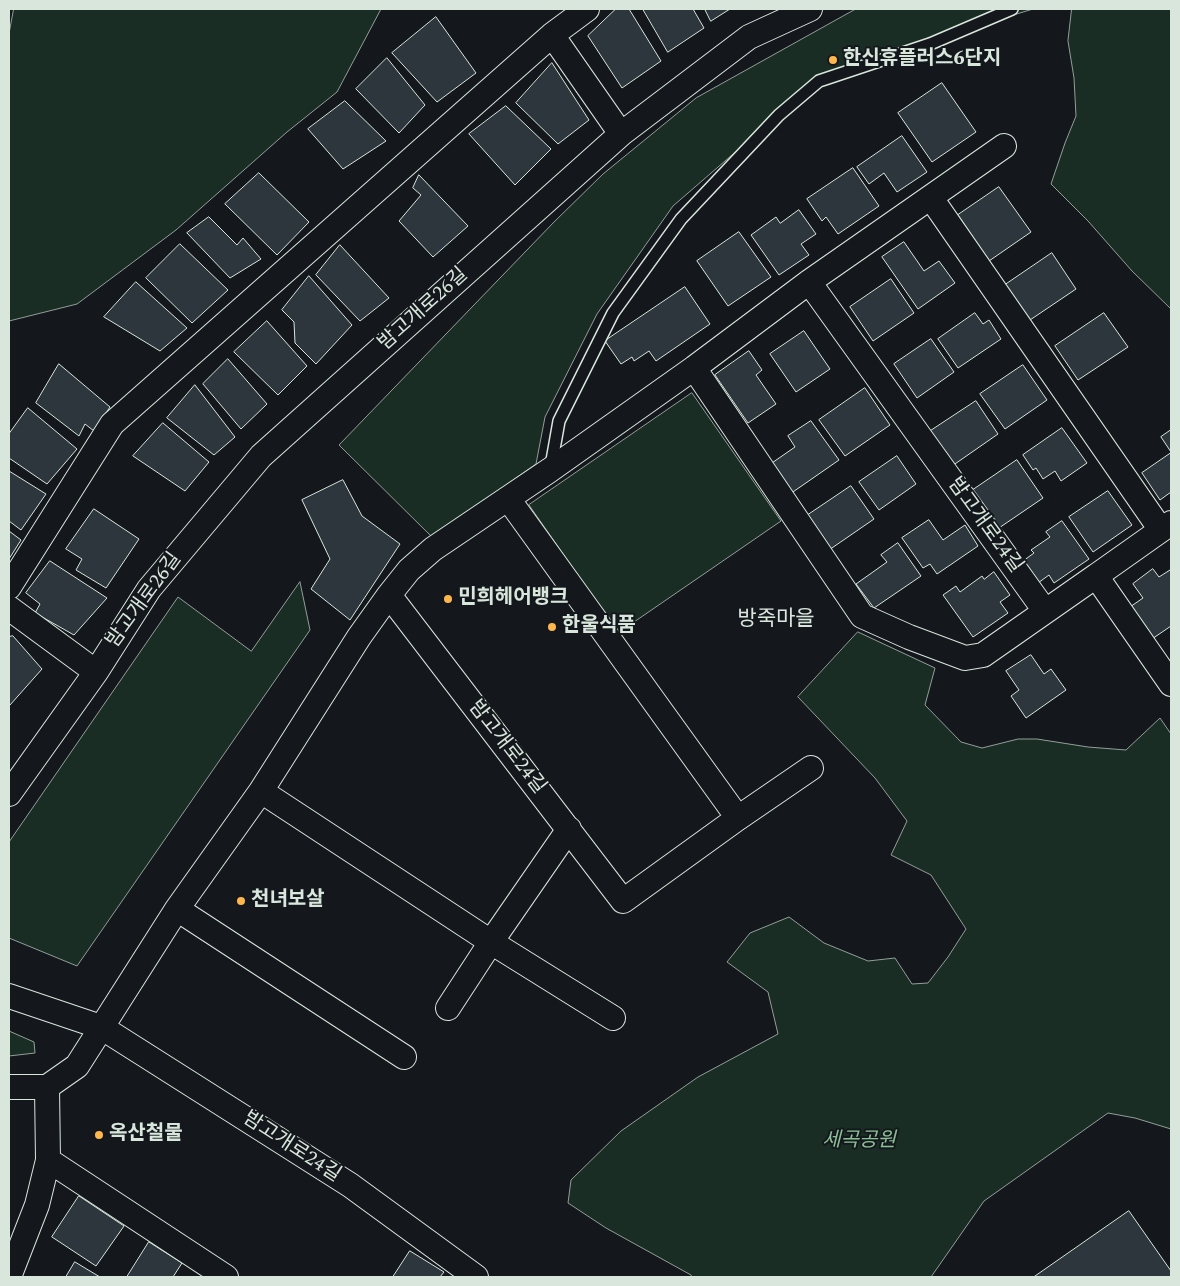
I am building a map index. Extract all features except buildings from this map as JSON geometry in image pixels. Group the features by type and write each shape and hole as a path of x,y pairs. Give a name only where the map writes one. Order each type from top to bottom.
{"street":[{"path":"9,586 112,424 552,35 587,9"},
{"name":"밤고개로26길","path":"9,794 96,672 149,589 261,456 621,134 748,38 810,9"},
{"path":"552,35 621,134"},
{"path":"9,1087 47,1087 77,1066 177,909 261,791 359,637 388,595 409,570 434,549 509,500 694,368 809,282 1004,146"},
{"path":"694,368 862,616 909,637 965,658 983,655 1166,526 931,198"},
{"name":"밤고개로24길","path":"809,282 1045,612"},
{"path":"509,500 738,818 811,768"},
{"path":"1096,576 1171,684"},
{"name":"밤고개로24길","path":"388,595 623,901 738,818"},
{"path":"9,608 96,672"},
{"path":"261,791 491,942 613,1018"},
{"path":"448,1008 569,829"},
{"path":"177,909 404,1057"},
{"name":"밤고개로24길","path":"9,996 102,1027 350,1185 473,1277"},
{"path":"9,1277 37,1204 48,1160 47,1087"},
{"path":"48,1160 226,1277"}],"lane":[{"path":"550,470 560,421 613,313 681,219 779,115 819,81 930,44 1012,9"}],"green space":[{"path":"14,9 381,9 337,92 287,132 176,230 77,304 9,321 9,34"},
{"path":"856,9 1033,9 840,68 807,90 673,206 597,314 545,417 536,464 432,537 339,445 554,222 603,174 696,98"},
{"path":"1072,9 1171,9 1171,309 1132,271 1088,221 1051,184 1076,116 1074,78 1068,41"},
{"path":"692,393 781,521 618,633 529,505"},
{"path":"300,582 310,630 77,966 9,938 9,842 178,597 251,651"},
{"name":"세곡공원","path":"858,632 935,668 925,705 961,742 982,748 1018,739 1037,739 1088,747 1126,750 1160,718 1171,734 1171,1129 1135,1118 1108,1113 984,1201 931,1277 692,1277 606,1228 568,1203 571,1180 621,1131 698,1077 778,1034 768,992 727,962 750,933 789,917 824,943 868,961 895,958 912,984 928,983 966,929 931,875 891,855 907,821 875,778 798,697"},
{"path":"9,1031 34,1042 35,1053 9,1056"}],"place":[{"name":"한신휴플러스6단지","path":"833,60"},
{"name":"민희헤어뱅크","path":"448,599"},
{"name":"한울식품","path":"552,627"},
{"name":"천녀보살","path":"241,901"},
{"name":"옥산철물","path":"99,1135"}],"district":[{"name":"방죽마을","path":"776,621"}]}
